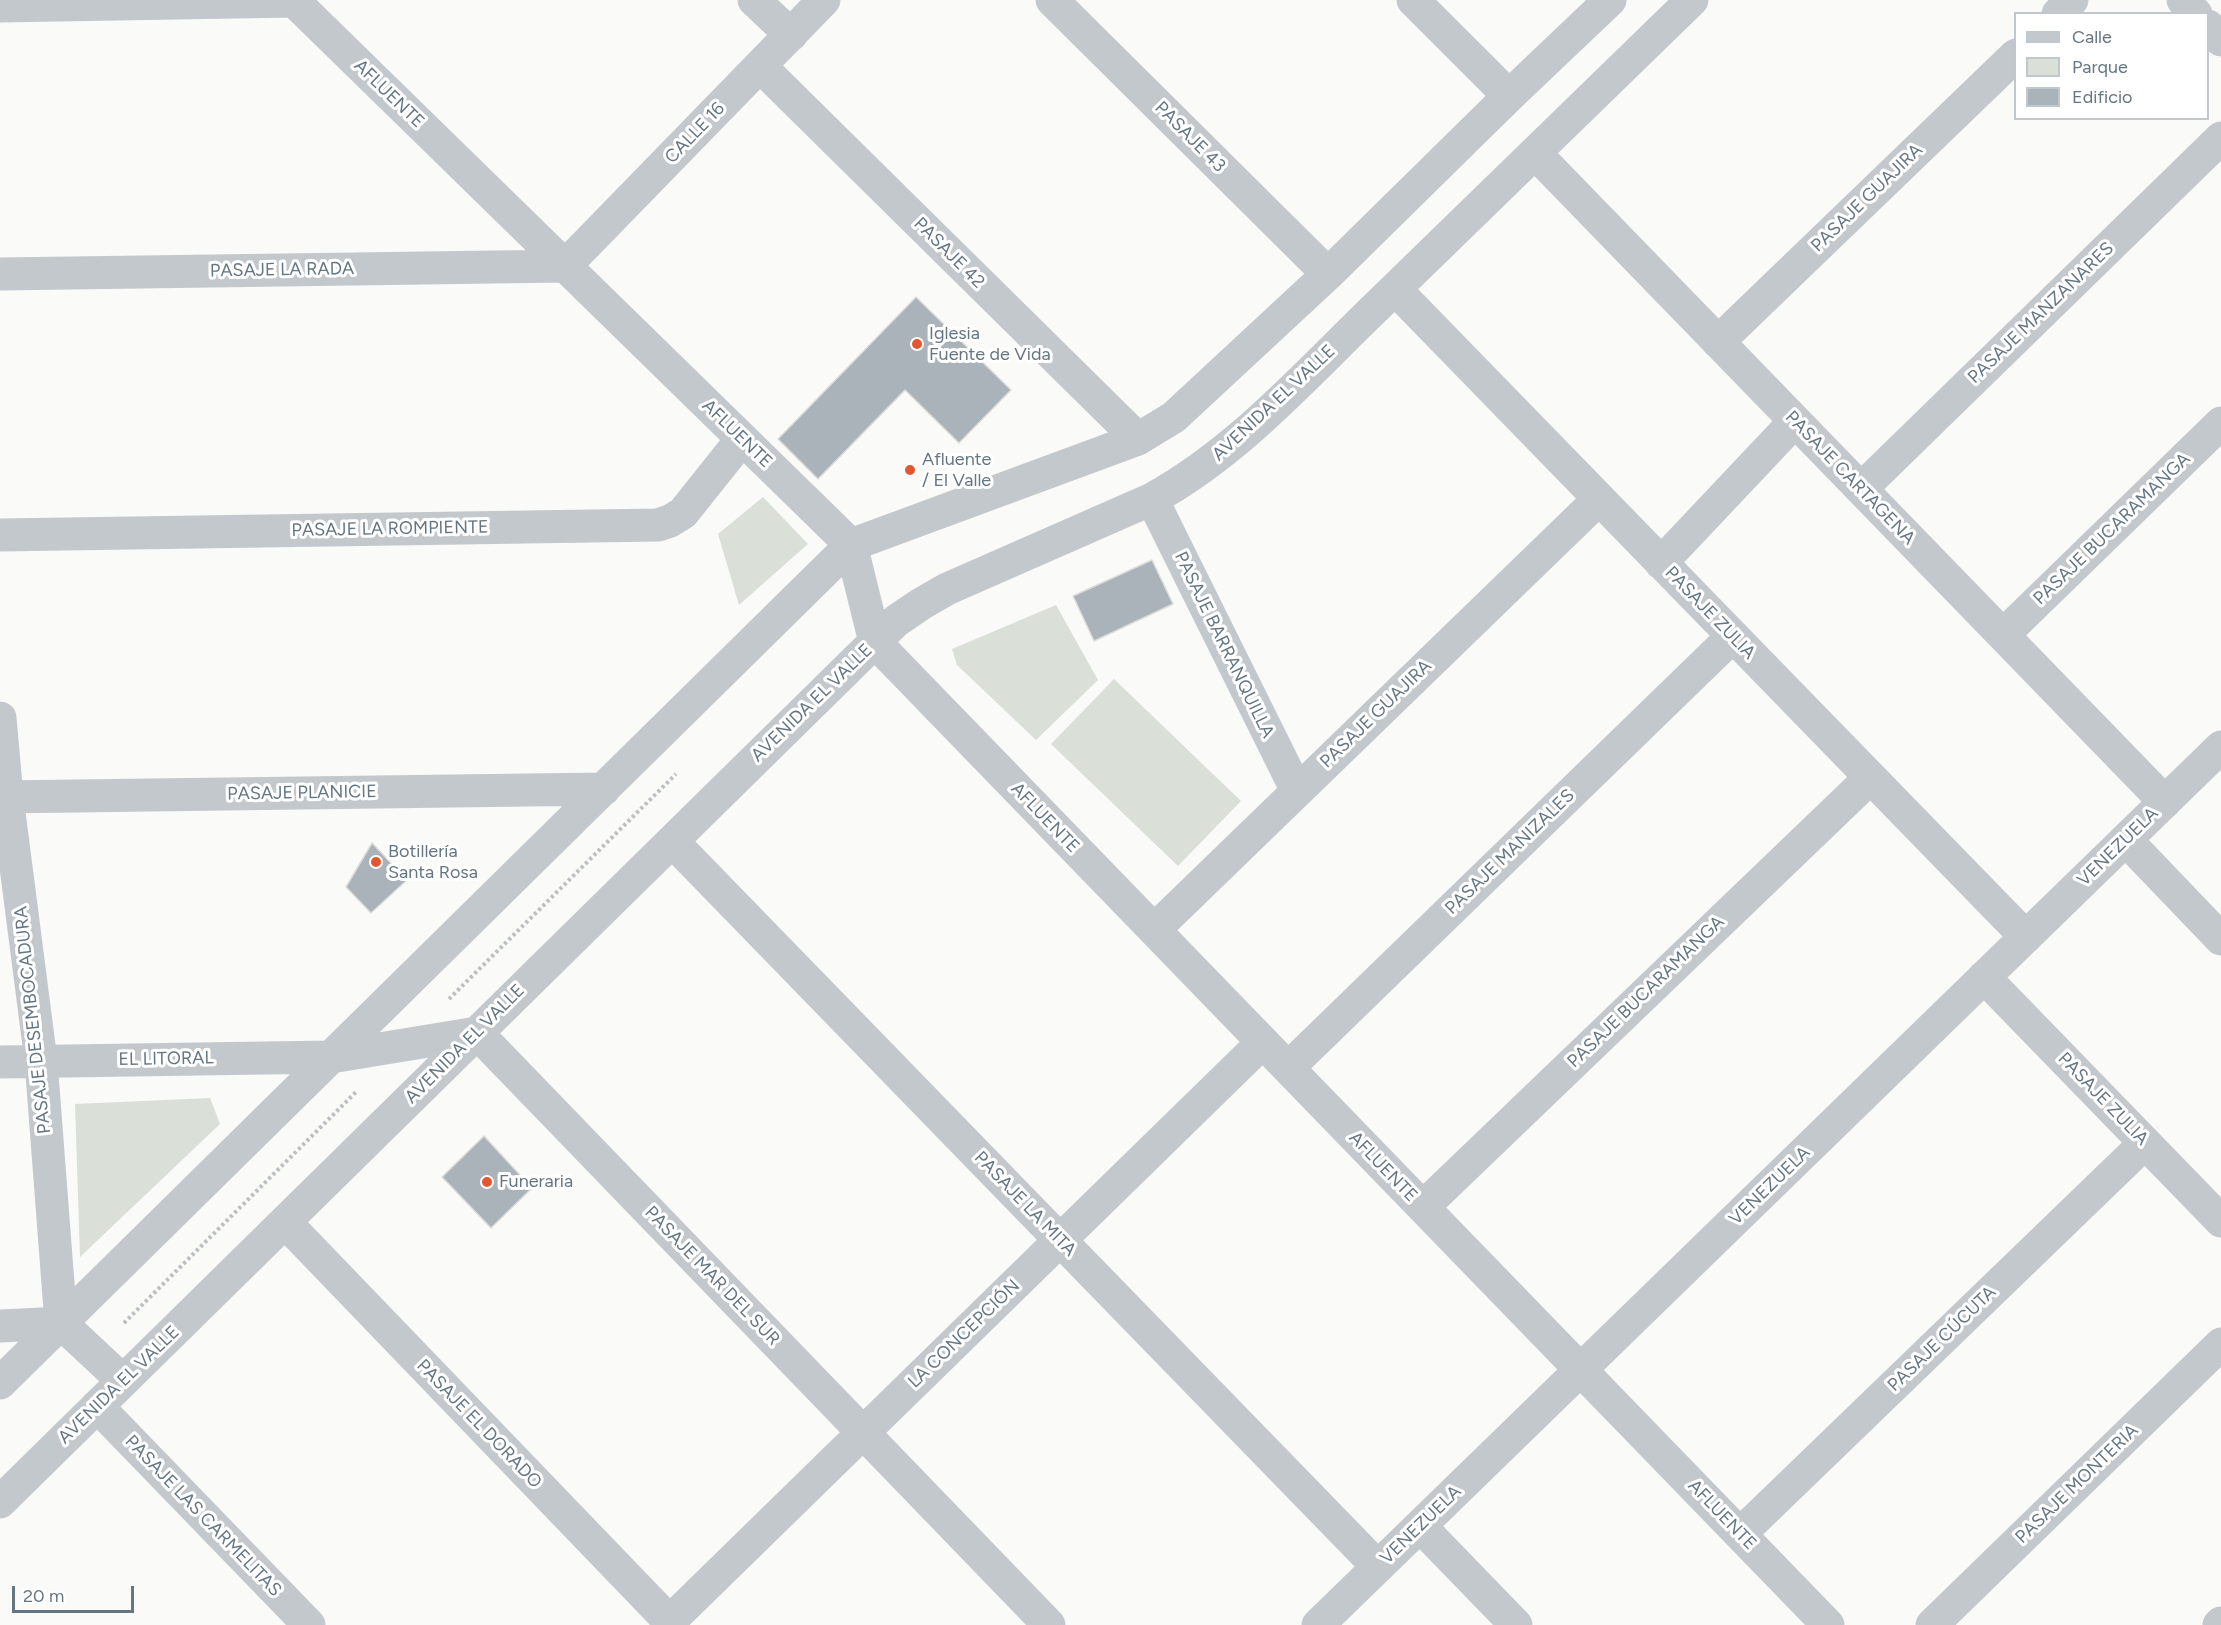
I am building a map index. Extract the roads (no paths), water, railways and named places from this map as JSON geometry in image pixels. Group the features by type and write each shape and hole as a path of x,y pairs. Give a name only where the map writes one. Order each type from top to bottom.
{"street":[{"path":"754,0 790,35"},
{"name":"CALLE 16","path":"565,266 824,0"},
{"name":"PASAJE 43","path":"1052,0 1328,274"},
{"path":"1413,0 1509,96"},
{"path":"0,1383 851,545 1138,439 1174,417 1328,274 1509,96 1611,0"},
{"name":"AVENIDA EL VALLE","path":"0,1502 896,621 947,589 1152,499 1201,469 1244,435 1692,0"},
{"path":"2060,12 2072,0"},
{"path":"2183,0 2194,12"},
{"path":"0,6 294,1"},
{"name":"AFLUENTE","path":"294,1 851,545"},
{"path":"2209,27 2221,40"},
{"name":"PASAJE GUAJIRA","path":"1718,342 2014,57"},
{"name":"PASAJE 42","path":"760,66 1138,439"},
{"name":"PASAJE MANZANARES","path":"1861,489 2221,138"},
{"name":"PASAJE CARTAGENA","path":"1535,153 2165,802"},
{"name":"PASAJE LA RADA","path":"0,274 565,266"},
{"name":"PASAJE ZULIA","path":"1395,289 2026,937"},
{"path":"1661,563 1795,421"},
{"name":"PASAJE BUCARAMANGA","path":"2003,635 2221,423"},
{"name":"PASAJE LA ROMPIENTE","path":"0,535 658,525 683,513 742,439"},
{"name":"PASAJE GUAJIRA","path":"1154,930 1599,498"},
{"name":"PASAJE BARRANQUILLA","path":"1152,499 1297,791"},
{"path":"851,545 874,642"},
{"name":"PASAJE MANIZALES","path":"1288,1068 1733,636"},
{"name":"AFLUENTE","path":"874,642 1828,1625"},
{"name":"PASAJE DESEMBOCADURA","path":"0,718 3,797 41,1061 61,1323"},
{"name":"VENEZUELA","path":"1318,1625 2221,747"},
{"name":"PASAJE BUCARAMANGA","path":"1423,1207 1870,778"},
{"name":"PASAJE PLANICIE","path":"3,797 604,789"},
{"path":"2126,840 2221,939"},
{"name":"PASAJE LA MITA","path":"672,841 1378,1567"},
{"name":"PASAJE ZULIA","path":"1984,977 2221,1221"},
{"path":"331,1057 477,1033"},
{"name":"PASAJE MAR DEL SUR","path":"477,1033 1048,1625"},
{"name":"LA CONCEPCIÓN","path":"669,1624 1263,1042"},
{"name":"EL LITORAL","path":"0,1062 331,1057"},
{"name":"PASAJE CÚCUTA","path":"1740,1534 2145,1143"},
{"name":"PASAJE EL DORADO","path":"285,1222 669,1624"},
{"path":"0,1326 61,1323 123,1381"},
{"name":"PASAJE MONTERIA","path":"1932,1625 2221,1344"},
{"name":"PASAJE LAS CARMELITAS","path":"97,1406 309,1625"},
{"path":"1420,1526 1516,1625"}],"place":[{"name":"Iglesia Fuente de Vida","path":"917,344"},
{"name":"Afluente / El Valle","path":"910,470"},
{"name":"Botillería Santa Rosa","path":"376,862"},
{"name":"Funeraria","path":"487,1182"}]}
